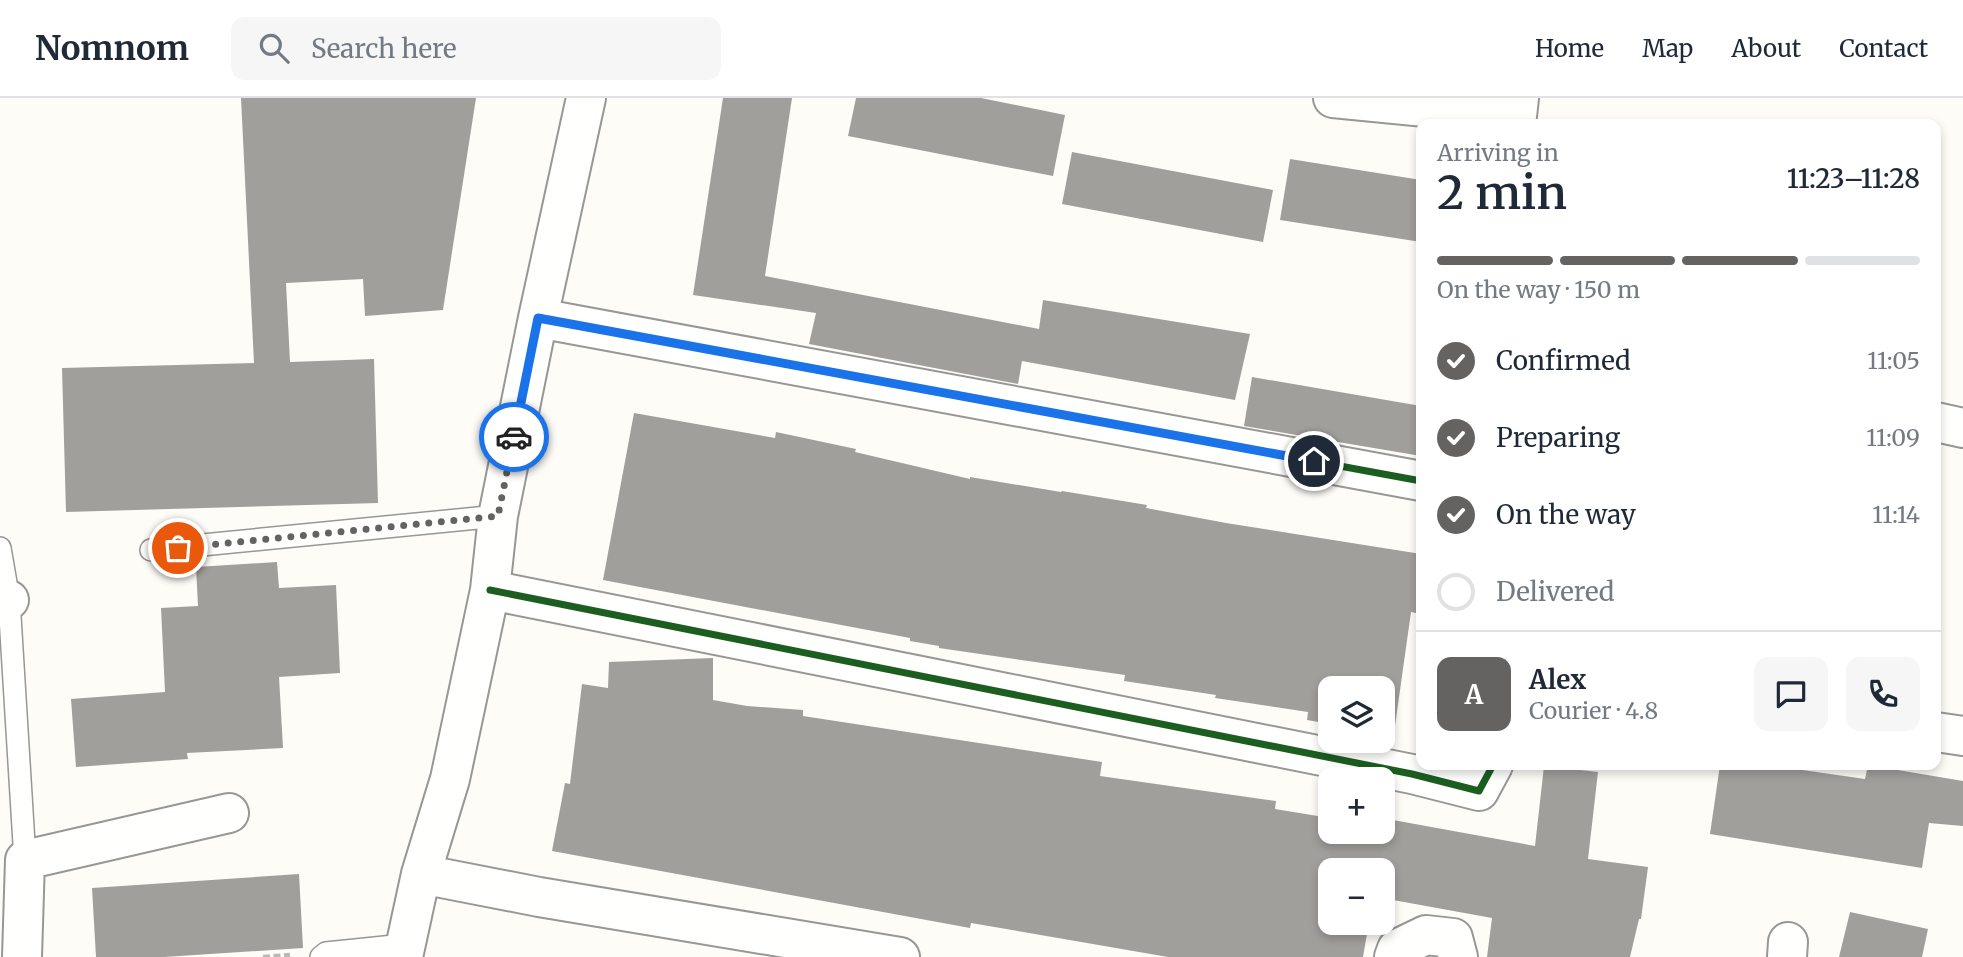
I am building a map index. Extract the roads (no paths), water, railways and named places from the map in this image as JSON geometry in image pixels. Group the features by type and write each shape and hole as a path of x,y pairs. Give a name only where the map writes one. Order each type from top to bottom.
{"street":[{"path":"403,951 421,874 450,779 490,590 498,516 586,98"},
{"path":"1333,98 1517,116 1519,98"},
{"path":"538,318 1416,480"},
{"path":"1941,423 1963,428"},
{"path":"490,590 1416,763"},
{"path":"1941,733 1963,736"},
{"path":"1432,770 1479,791 1490,770"},
{"path":"22,957 25,860 229,813"},
{"path":"421,874 539,897 900,957"},
{"path":"1395,957 1397,949 1426,935 1453,938 1458,957"}],"lane":[{"path":"151,550 498,516"},
{"path":"0,548 25,860"},
{"path":"321,957 326,953 403,951"}]}
